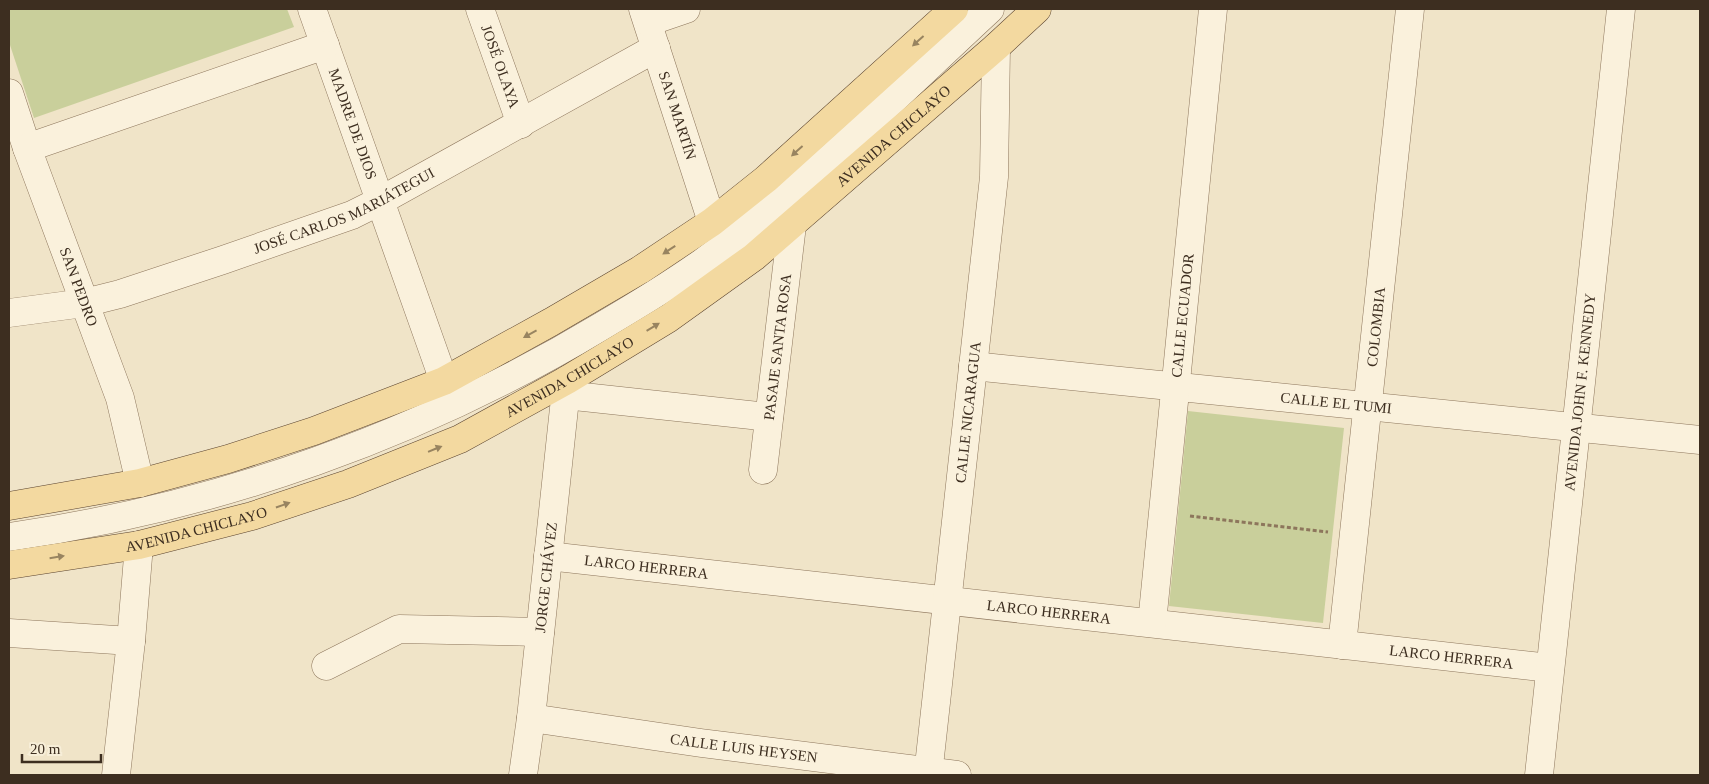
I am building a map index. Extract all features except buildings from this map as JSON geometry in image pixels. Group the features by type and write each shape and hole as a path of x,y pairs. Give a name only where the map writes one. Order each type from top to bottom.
{"main road":[{"path":"9,506 140,483 228,459 314,431 444,381 640,270 712,222 766,179 954,9"},
{"name":"AVENIDA CHICLAYO","path":"9,565 139,545 252,516 348,484 460,439 566,388 754,257 996,47 1037,9"}],"street":[{"name":"MADRE DE DIOS","path":"312,9 444,381"},
{"name":"JOSÉ OLAYA","path":"480,9 521,124"},
{"path":"645,15 686,9"},
{"name":"AVENIDA CHICLAYO","path":"9,537 142,512 214,494 308,465 404,426 490,388 531,367 633,308 710,257 772,208 828,160 990,9"},
{"name":"CALLE ECUADOR","path":"1152,623 1213,9"},
{"name":"COLOMBIA","path":"1342,644 1410,9"},
{"name":"AVENIDA JOHN F. KENNEDY","path":"1539,775 1621,9"},
{"name":"SAN MARTÍN","path":"645,15 712,222"},
{"path":"27,148 325,45"},
{"name":"CALLE NICARAGUA","path":"928,773 994,177 996,47"},
{"name":"JOSÉ CARLOS MARIÁTEGUI","path":"9,313 84,303 120,294 352,215 521,124 656,48"},
{"name":"SAN PEDRO","path":"9,94 27,148 120,398 140,483"},
{"name":"PASAJE SANTA ROSA","path":"763,470 792,224"},
{"name":"CALLE EL TUMI","path":"973,366 1700,440"},
{"path":"566,388 769,417"},
{"name":"JORGE CHÁVEZ","path":"523,775 531,718 566,388"},
{"path":"116,775 131,641 139,545"},
{"name":"LARCO HERRERA","path":"548,556 1550,668"},
{"path":"326,666 399,629 540,632"},
{"path":"9,633 131,641"},
{"name":"CALLE LUIS HEYSEN","path":"531,718 701,743 928,773 957,775"}],"path":[{"path":"1185,516 1328,532"}],"green space":[{"path":"9,9 287,9 294,27 34,118 9,42"},
{"path":"1188,411 1344,428 1323,623 1169,606"}]}
